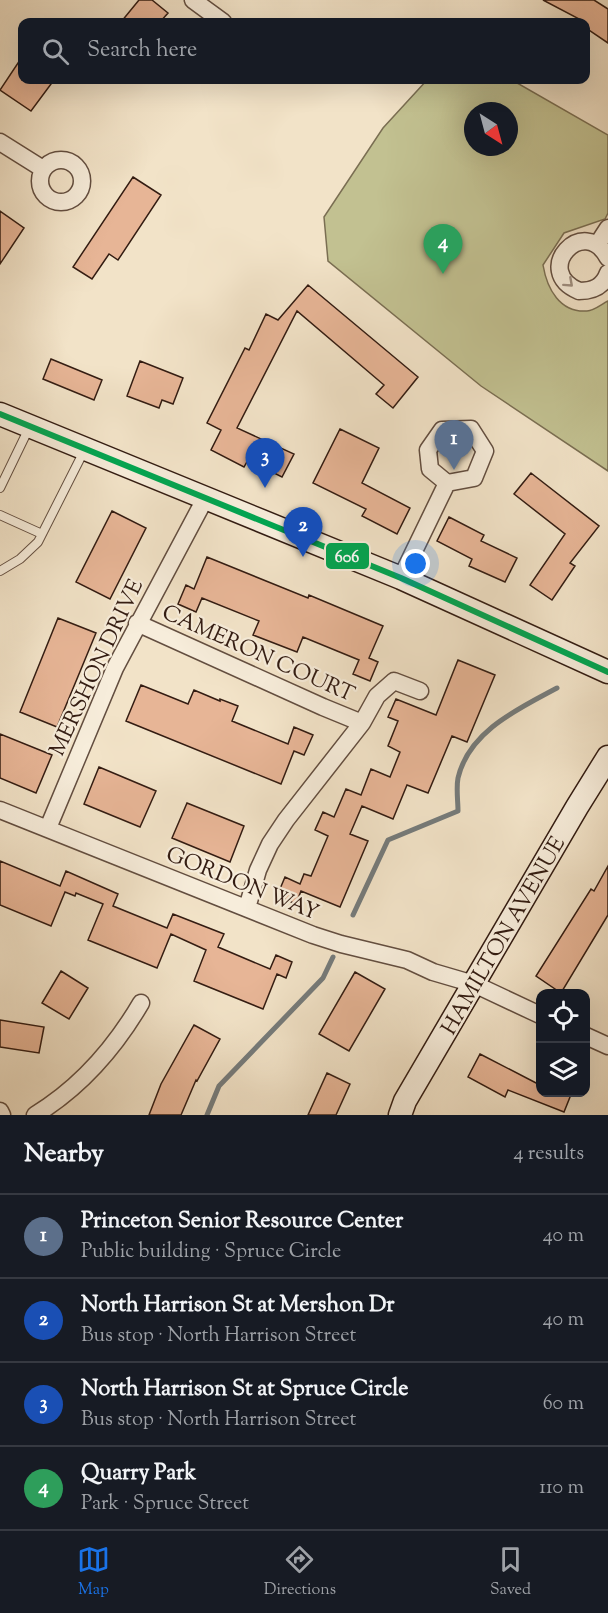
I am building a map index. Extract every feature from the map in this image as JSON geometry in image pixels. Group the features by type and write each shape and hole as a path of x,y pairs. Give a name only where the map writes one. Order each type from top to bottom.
{"street":[{"path":"194,0 218,18"},
{"path":"0,142 43,169"},
{"path":"608,228 603,252 583,241 568,247 560,260 561,275 571,288 579,291 596,289 603,283 608,273"},
{"path":"0,414 401,578 608,672"},
{"path":"401,578 447,483"},
{"name":"MERSHON DRIVE","path":"48,828 115,668 206,497"},
{"name":"CAMERON COURT","path":"138,623 362,723"},
{"name":"CAMERON COURT","path":"247,908 258,870 270,844 362,723 377,696 394,681 420,691"},
{"name":"HAMILTON AVENUE","path":"400,1115 405,1101 608,757"},
{"name":"GORDON WAY","path":"0,810 341,944 407,960 433,972 474,984 536,1013"},
{"path":"35,1115 76,1086 101,1060 124,1032 141,1003"},
{"path":"590,1038 608,1046"}],"lane":[{"path":"0,488 31,426"},
{"path":"0,571 20,559 38,542 86,448"},
{"path":"0,515 42,534"}],"shaded area":[{"path":"423,84 519,84 608,135 608,213 605,219 564,233 543,265 548,283 556,298 569,308 590,311 608,301 608,471 481,386 328,261 324,217 383,128"}],"building":[{"path":"139,0 152,0 168,13 164,18 124,18"},
{"path":"543,0 594,0 608,9 608,43 590,31 590,18 577,18"},
{"path":"18,63 18,84 51,84 31,111 0,90"},
{"path":"133,177 161,195 118,260 109,254 92,279 73,267"},
{"path":"0,211 24,228 0,264"},
{"path":"308,285 418,377 393,408 376,394 384,385 297,311 237,428 294,454 282,477 248,460 244,467 211,450 221,430 207,423 245,348 249,350 266,314 278,320"},
{"path":"51,359 102,380 94,400 43,379"},
{"path":"140,361 183,378 173,404 162,400 159,408 127,396"},
{"path":"340,429 379,448 362,483 410,508 397,534 362,516 366,509 313,483"},
{"path":"531,473 599,526 570,563 575,566 552,600 530,585 565,534 514,494"},
{"path":"112,511 146,528 110,599 76,582"},
{"path":"449,517 484,535 481,541 517,558 505,582 469,566 472,559 437,541"},
{"path":"207,557 308,598 309,595 383,626 369,658 378,662 370,681 353,674 359,660 303,637 297,652 253,635 259,621 202,598 196,612 178,604 186,585 194,589"},
{"path":"58,618 96,633 57,727 20,712"},
{"path":"458,660 495,675 467,742 452,736 428,793 407,785 393,819 362,806 350,834 368,841 340,907 301,891 296,904 277,896 285,877 300,884 304,874 311,876 328,836 315,830 323,812 334,817 346,789 361,795 371,769 390,777 400,752 388,746 398,721 388,717 396,699 436,715"},
{"path":"141,685 188,704 194,690 238,706 232,721 288,744 294,727 313,735 304,755 294,751 281,784 126,721"},
{"path":"0,734 52,755 36,793 0,778"},
{"path":"99,767 156,791 140,827 84,804"},
{"path":"187,803 244,826 230,862 172,838"},
{"path":"0,861 60,886 66,871 118,894 113,906 167,928 173,914 224,934 218,947 270,969 276,955 292,962 286,978 277,974 263,1009 194,981 206,950 171,934 157,968 88,940 103,904 76,893 75,896 65,892 51,926 0,905"},
{"path":"608,866 608,915 563,989 555,989 536,976 591,889 594,891"},
{"path":"61,971 88,988 69,1019 42,1003"},
{"path":"355,972 385,989 349,1051 319,1034"},
{"path":"0,1020 44,1027 39,1053 0,1047"},
{"path":"194,1025 220,1039 196,1080 181,1115 149,1115 161,1084"},
{"path":"480,1054 536,1083 536,1097 570,1097 564,1112 508,1090 505,1097 468,1077"},
{"path":"327,1073 350,1084 336,1115 308,1115"}],"waterway":[{"path":"353,915 388,840 458,811 458,778 473,747 484,734 511,713 557,688"},
{"path":"207,1115 219,1086 323,978 333,957"}],"transit line":[{"name":"606","path":"0,414 401,578 608,672"}],"place":[{"name":"Quarry Park","path":"443,274"},
{"name":"Princeton Senior Resource Center","path":"454,470"},
{"name":"North Harrison St at Spruce Circle","path":"265,488"},
{"name":"North Harrison St at Mershon Dr","path":"303,557"}]}
